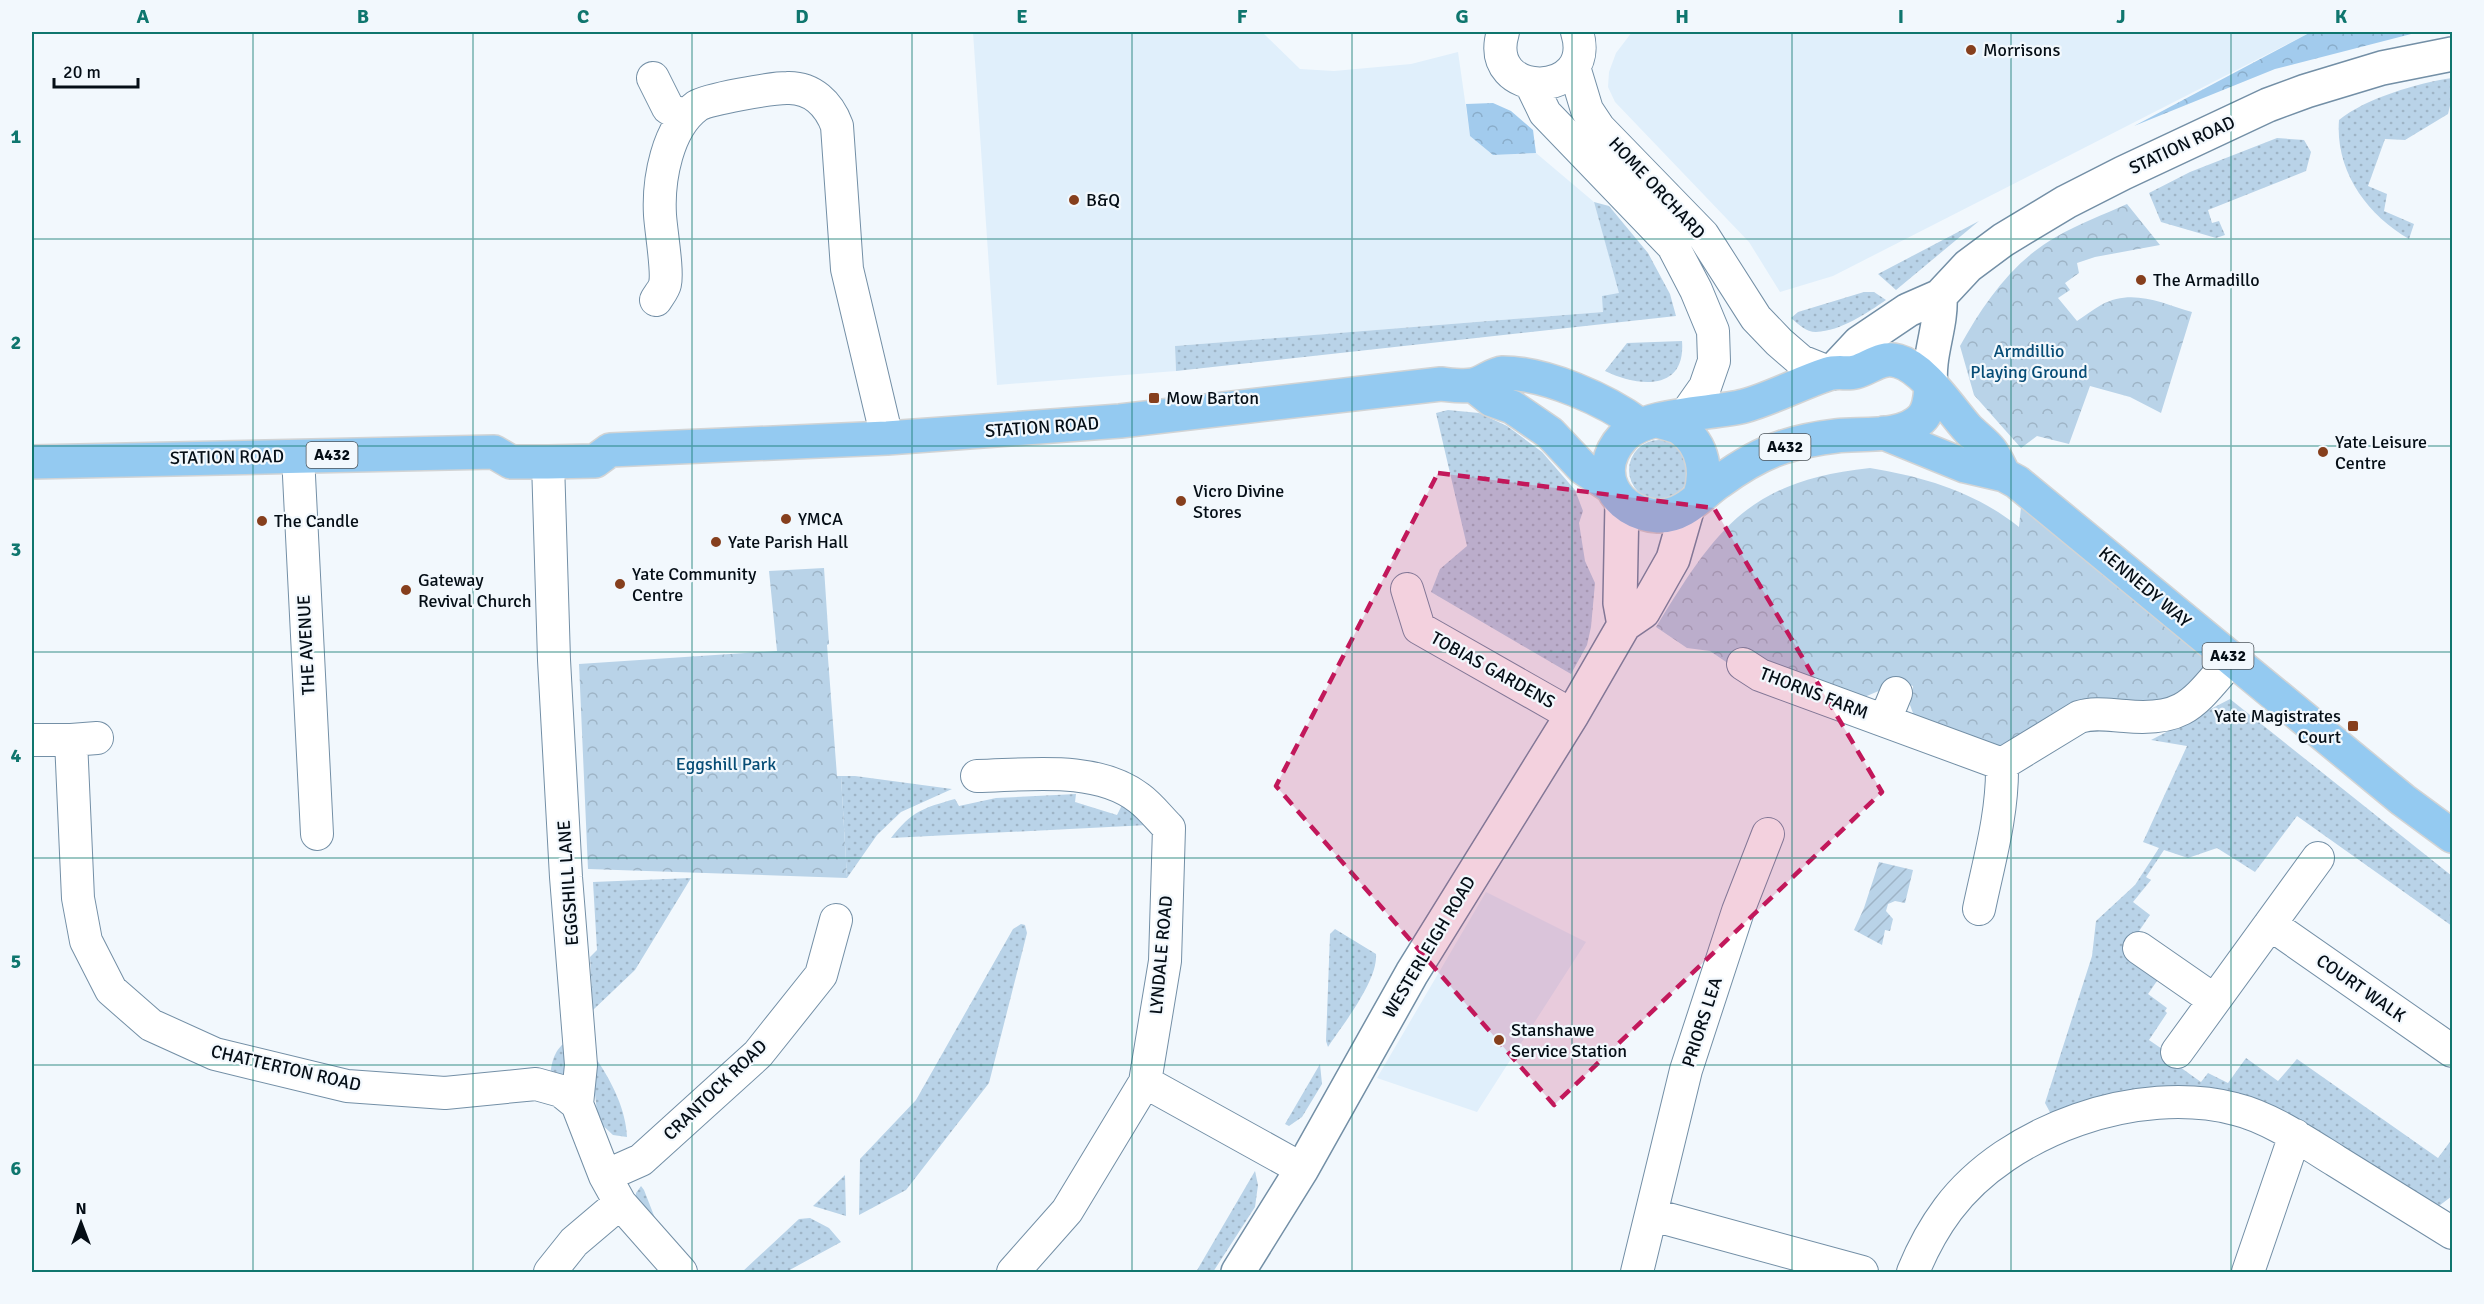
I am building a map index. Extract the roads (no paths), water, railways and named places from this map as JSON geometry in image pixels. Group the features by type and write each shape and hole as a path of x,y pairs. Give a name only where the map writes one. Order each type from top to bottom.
{"main road":[{"name":"A432","path":"1473,385 1492,400 1512,407 1550,433 1583,468 1637,512 1660,516 1679,513 1744,466 1782,447 1835,436 1884,433 1906,427 1923,418 1930,404 1931,387 1915,368 1897,360 1878,360 1856,372 1831,373 1745,406 1662,420"},
{"name":"STATION ROAD","path":"32,462 494,452 511,462 595,461 610,450 887,438 1120,421 1441,384 1473,385 1501,373 1538,379 1580,392 1622,411 1662,420"},
{"name":"KENNEDY WAY","path":"1931,387 1952,406 1967,427 1990,450 2004,475"},
{"name":"A432","path":"1662,420 1680,428 1692,439 1701,455 1704,484 1693,502"},
{"path":"1616,495 1608,467 1613,448 1624,434 1662,420"},
{"name":"KENNEDY WAY","path":"1884,433 1965,466 2004,475 2017,482 2403,800 2452,836"},
{"name":"STATION ROAD","path":"494,452 510,441 550,440 594,440 610,450"}],"street":[{"path":"1503,32 1500,42 1502,56 1508,69 1518,78 1531,84 1547,84 1562,78 1574,67 1579,54 1576,32"},
{"name":"STATION ROAD","path":"1831,373 1859,343 1908,310 1940,296 1968,266 2033,221 2113,177 2268,105 2382,68 2452,54"},
{"name":"HOME ORCHARD","path":"1574,67 1587,110 1599,128 1703,235 1756,318 1801,362 1831,373"},
{"path":"653,78 668,108 684,117"},
{"name":"HOME ORCHARD","path":"1531,84 1545,113 1673,246 1713,331 1714,362 1705,387 1662,420"},
{"path":"656,300 665,284 660,212 662,181 673,137 684,117 700,104 776,88 798,88 816,96 832,112 837,126 847,269 887,438"},
{"path":"1931,387 1929,368 1942,317 1940,296"},
{"name":"THE AVENUE","path":"298,456 317,834"},
{"name":"EGGSHILL LANE","path":"548,462 554,660 566,878 580,1029 581,1065 577,1104 605,1176 620,1203 681,1272"},
{"path":"1616,495 1620,603 1624,625"},
{"name":"WESTERLEIGH ROAD","path":"1238,1272 1302,1169 1412,973 1572,715 1624,625 1643,612 1673,559 1693,502"},
{"name":"TOBIAS GARDENS","path":"1407,589 1419,628 1572,715"},
{"path":"1980,909 2003,790 2002,764 2079,717 2090,713 2154,719 2185,710 2232,659"},
{"name":"THORNS FARM","path":"1743,664 1760,675 1891,707 2002,764"},
{"name":"CHATTERTON ROAD","path":"32,740 84,739 78,898 86,941 111,990 151,1025 215,1054 347,1086 445,1093 536,1084 561,1091 577,1104"},
{"name":"LYNDALE ROAD","path":"977,776 1048,775 1099,780 1139,798 1169,828 1165,962 1145,1082 1067,1211 1013,1272"},
{"name":"PRIORS LEA","path":"1637,1272 1653,1215 1686,1070 1738,911 1768,834"},
{"path":"2176,1052 2318,858"},
{"name":"CRANTOCK ROAD","path":"605,1176 641,1160 758,1054 821,975 836,920"},
{"name":"COURT WALK","path":"2270,924 2452,1051"},
{"path":"2139,948 2214,1000"},
{"path":"1145,1082 1302,1169"},
{"path":"1913,1272 1924,1247 1949,1208 1977,1179 2028,1142 2070,1123 2110,1109 2154,1102 2195,1103 2236,1109 2295,1136 2452,1233"},
{"path":"2248,1272 2295,1136"},
{"path":"550,1272 574,1242 620,1203"},
{"path":"1653,1215 1862,1272"}],"place":[{"name":"Morrisons","path":"1971,50"},
{"name":"B&Q","path":"1074,200"},
{"name":"The Armadillo","path":"2141,280"},
{"name":"Mow Barton","path":"1154,398"},
{"name":"Yate Leisure Centre","path":"2323,452"},
{"name":"Vicro Divine Stores","path":"1181,501"},
{"name":"YMCA","path":"786,519"},
{"name":"The Candle","path":"262,521"},
{"name":"Yate Parish Hall","path":"716,542"},
{"name":"Yate Community Centre","path":"620,584"},
{"name":"Gateway Revival Church","path":"406,590"},
{"name":"Yate Magistrates Court","path":"2353,726"},
{"name":"Stanshawe Service Station","path":"1499,1040"}],"park label":[{"name":"Armdillio Playing Ground","path":"2029,361"},
{"name":"Eggshill Park","path":"726,764"}]}
